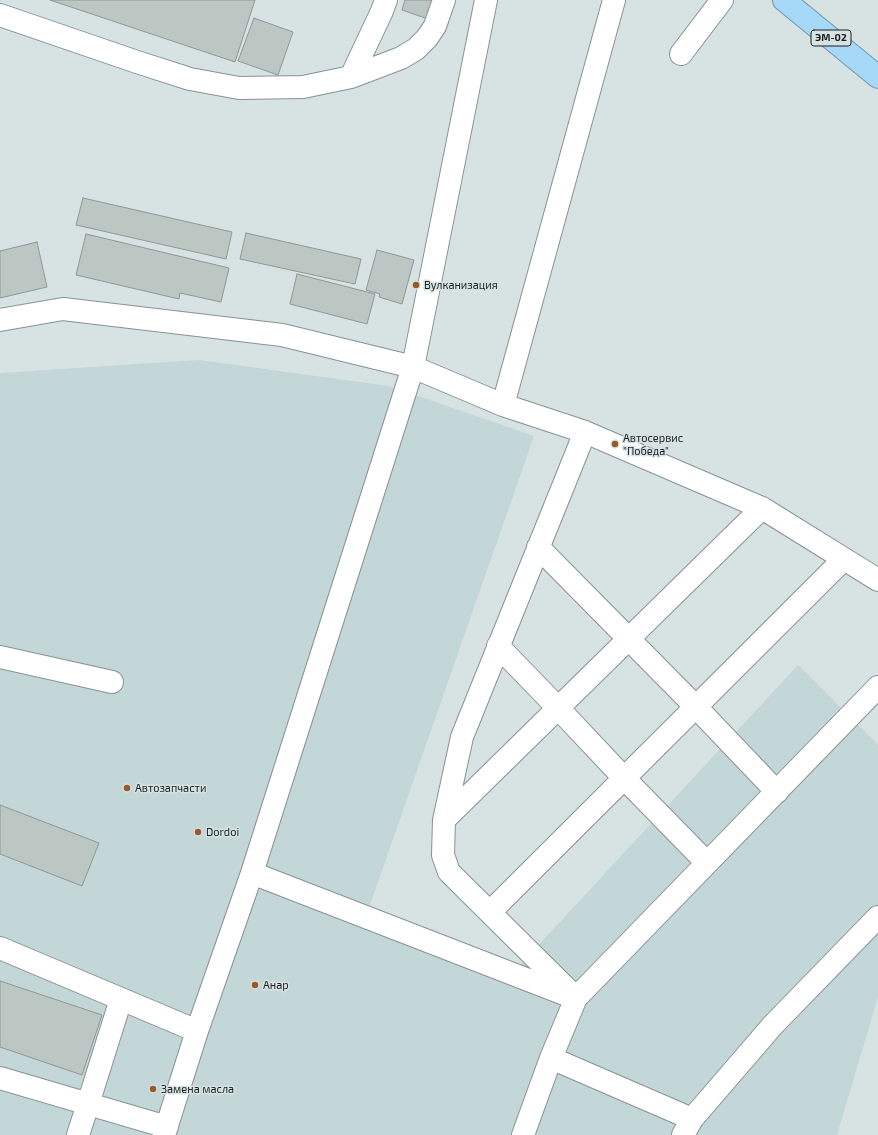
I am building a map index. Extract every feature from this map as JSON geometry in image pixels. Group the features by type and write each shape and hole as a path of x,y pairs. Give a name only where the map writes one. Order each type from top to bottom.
{"highway":[{"name":"ЭМ-02","path":"784,0 878,77"}],"street":[{"path":"351,77 386,0"},
{"path":"0,15 190,79 239,88 303,87 351,77 401,58 416,49 427,38 434,26 444,0"},
{"path":"0,1078 88,1104 166,1131 197,1031 252,873 413,367 486,0"},
{"path":"504,405 614,0"},
{"path":"681,54 722,0"},
{"path":"0,320 63,309 282,335 413,367 504,405 585,432 762,508 878,580"},
{"path":"576,998 449,872 443,855 444,820 462,736 585,432"},
{"path":"444,820 762,508"},
{"path":"538,547 696,707 777,792"},
{"path":"490,912 844,559"},
{"path":"498,646 707,863"},
{"path":"0,658 112,682"},
{"path":"523,1135 551,1058 576,998 878,687"},
{"path":"252,873 576,998"},
{"path":"551,1058 688,1127 774,1025 878,917"},
{"path":"0,948 197,1031"},
{"path":"78,1135 121,999"}],"shaded area":[{"name":"Dordoi","path":"199,360 389,386 534,436 365,919 509,977 798,665 878,745 878,997 837,1135 0,1135 0,373"}],"building":[{"path":"50,0 255,0 235,62"},
{"path":"405,0 435,0 428,19 402,10"},
{"path":"254,18 293,32 278,75 238,61"},
{"path":"83,198 232,232 226,259 76,225"},
{"path":"246,233 361,259 355,284 240,259"},
{"path":"86,234 229,268 221,302 180,293 179,299 76,275"},
{"path":"37,242 47,287 0,298 0,251"},
{"path":"377,250 414,260 402,304 379,297 380,294 366,290"},
{"path":"297,274 375,294 367,324 290,304"},
{"path":"0,805 99,843 82,886 0,854"},
{"path":"0,981 102,1015 82,1075 0,1047"}],"place":[{"name":"Вулканизация","path":"416,285"},
{"name":"Автосервис \"Победа\"","path":"615,444"},
{"name":"Автозапчасти","path":"127,788"},
{"name":"Dordoi","path":"198,832"},
{"name":"Анар","path":"255,985"},
{"name":"Замена масла","path":"153,1089"}]}
